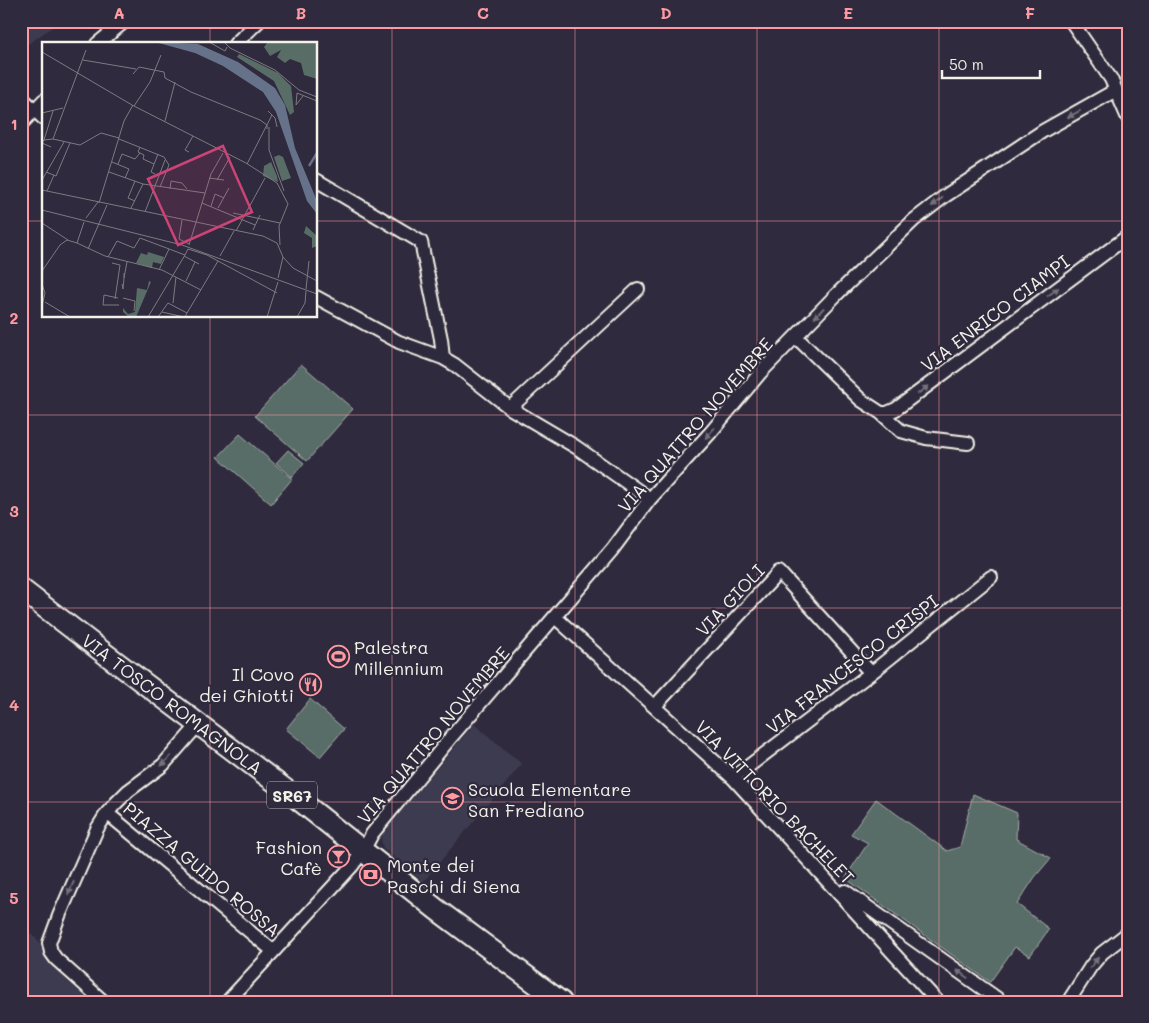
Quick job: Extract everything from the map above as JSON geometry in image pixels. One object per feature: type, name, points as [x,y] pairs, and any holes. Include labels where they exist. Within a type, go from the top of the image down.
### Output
[{"type":"main road","name":"VIA TOSCO ROMAGNOLA","points":[[21,589],[294,796],[436,909],[562,1002]]},
{"type":"street","points":[[99,42],[124,21]]},
{"type":"street","points":[[237,42],[259,21]]},
{"type":"street","points":[[1071,21],[1111,79],[1128,118]]},
{"type":"street","name":"VIA QUATTRO NOVEMBRE","points":[[227,1002],[352,866],[372,834],[452,736],[612,550],[650,499],[761,372],[880,251],[914,220],[945,196],[1043,131],[1116,90]]},
{"type":"street","points":[[21,98],[39,114],[21,124]]},
{"type":"street","points":[[318,181],[421,242],[441,339],[443,358]]},
{"type":"street","name":"VIA ENRICO CIAMPI","points":[[881,413],[887,413],[896,409],[1128,236]]},
{"type":"street","points":[[510,408],[638,289]]},
{"type":"street","points":[[318,298],[399,342],[443,358],[455,365],[510,408],[576,447],[650,499]]},
{"type":"street","points":[[796,337],[861,400],[881,413],[896,428],[908,434],[926,438],[968,443]]},
{"type":"street","name":"VIA GIOLI","points":[[655,706],[779,572],[871,673]]},
{"type":"street","name":"VIA FRANCESCO CRISPI","points":[[733,778],[871,673],[991,577]]},
{"type":"street","name":"VIA VITTORIO BACHELET","points":[[555,617],[733,778],[938,1002]]},
{"type":"street","points":[[104,1002],[56,959],[51,952],[50,943],[59,916],[97,829],[107,813],[128,791],[164,765],[198,725]]},
{"type":"street","name":"PIAZZA GUIDO ROSSA","points":[[107,813],[274,951]]},
{"type":"street","points":[[833,886],[843,890],[870,908],[1002,1002]]},
{"type":"street","points":[[1068,1002],[1091,966],[1102,953],[1128,933]]},
{"type":"shaded area","points":[[21,21],[61,21],[21,49]]},
{"type":"shaded area","name":"Scuola Elementare San Frediano","points":[[474,724],[522,764],[423,882],[383,848],[381,840],[383,833]]},
{"type":"shaded area","points":[[21,925],[39,941],[44,954],[67,981],[93,1002],[21,1002]]},
{"type":"green space","points":[[301,364],[353,409],[307,461],[255,416]]},
{"type":"green space","points":[[240,434],[292,479],[271,504],[218,457]]},
{"type":"green space","points":[[288,450],[304,463],[292,477],[276,463]]},
{"type":"green space","points":[[310,699],[344,729],[320,757],[286,729]]},
{"type":"green space","points":[[973,794],[1017,813],[1016,839],[1051,858],[1035,877],[1017,904],[1049,929],[1030,956],[1015,947],[990,982],[845,878],[868,843],[851,834],[876,799],[947,851],[960,847]]},
{"type":"place","name":"Palestra Millennium","points":[[338,657]]},
{"type":"place","name":"Il Covo dei Ghiotti","points":[[310,684]]},
{"type":"place","name":"Scuola Elementare San Frediano","points":[[452,799]]},
{"type":"place","name":"Fashion Cafè","points":[[338,857]]},
{"type":"place","name":"Monte dei Paschi di Siena","points":[[371,875]]}]
